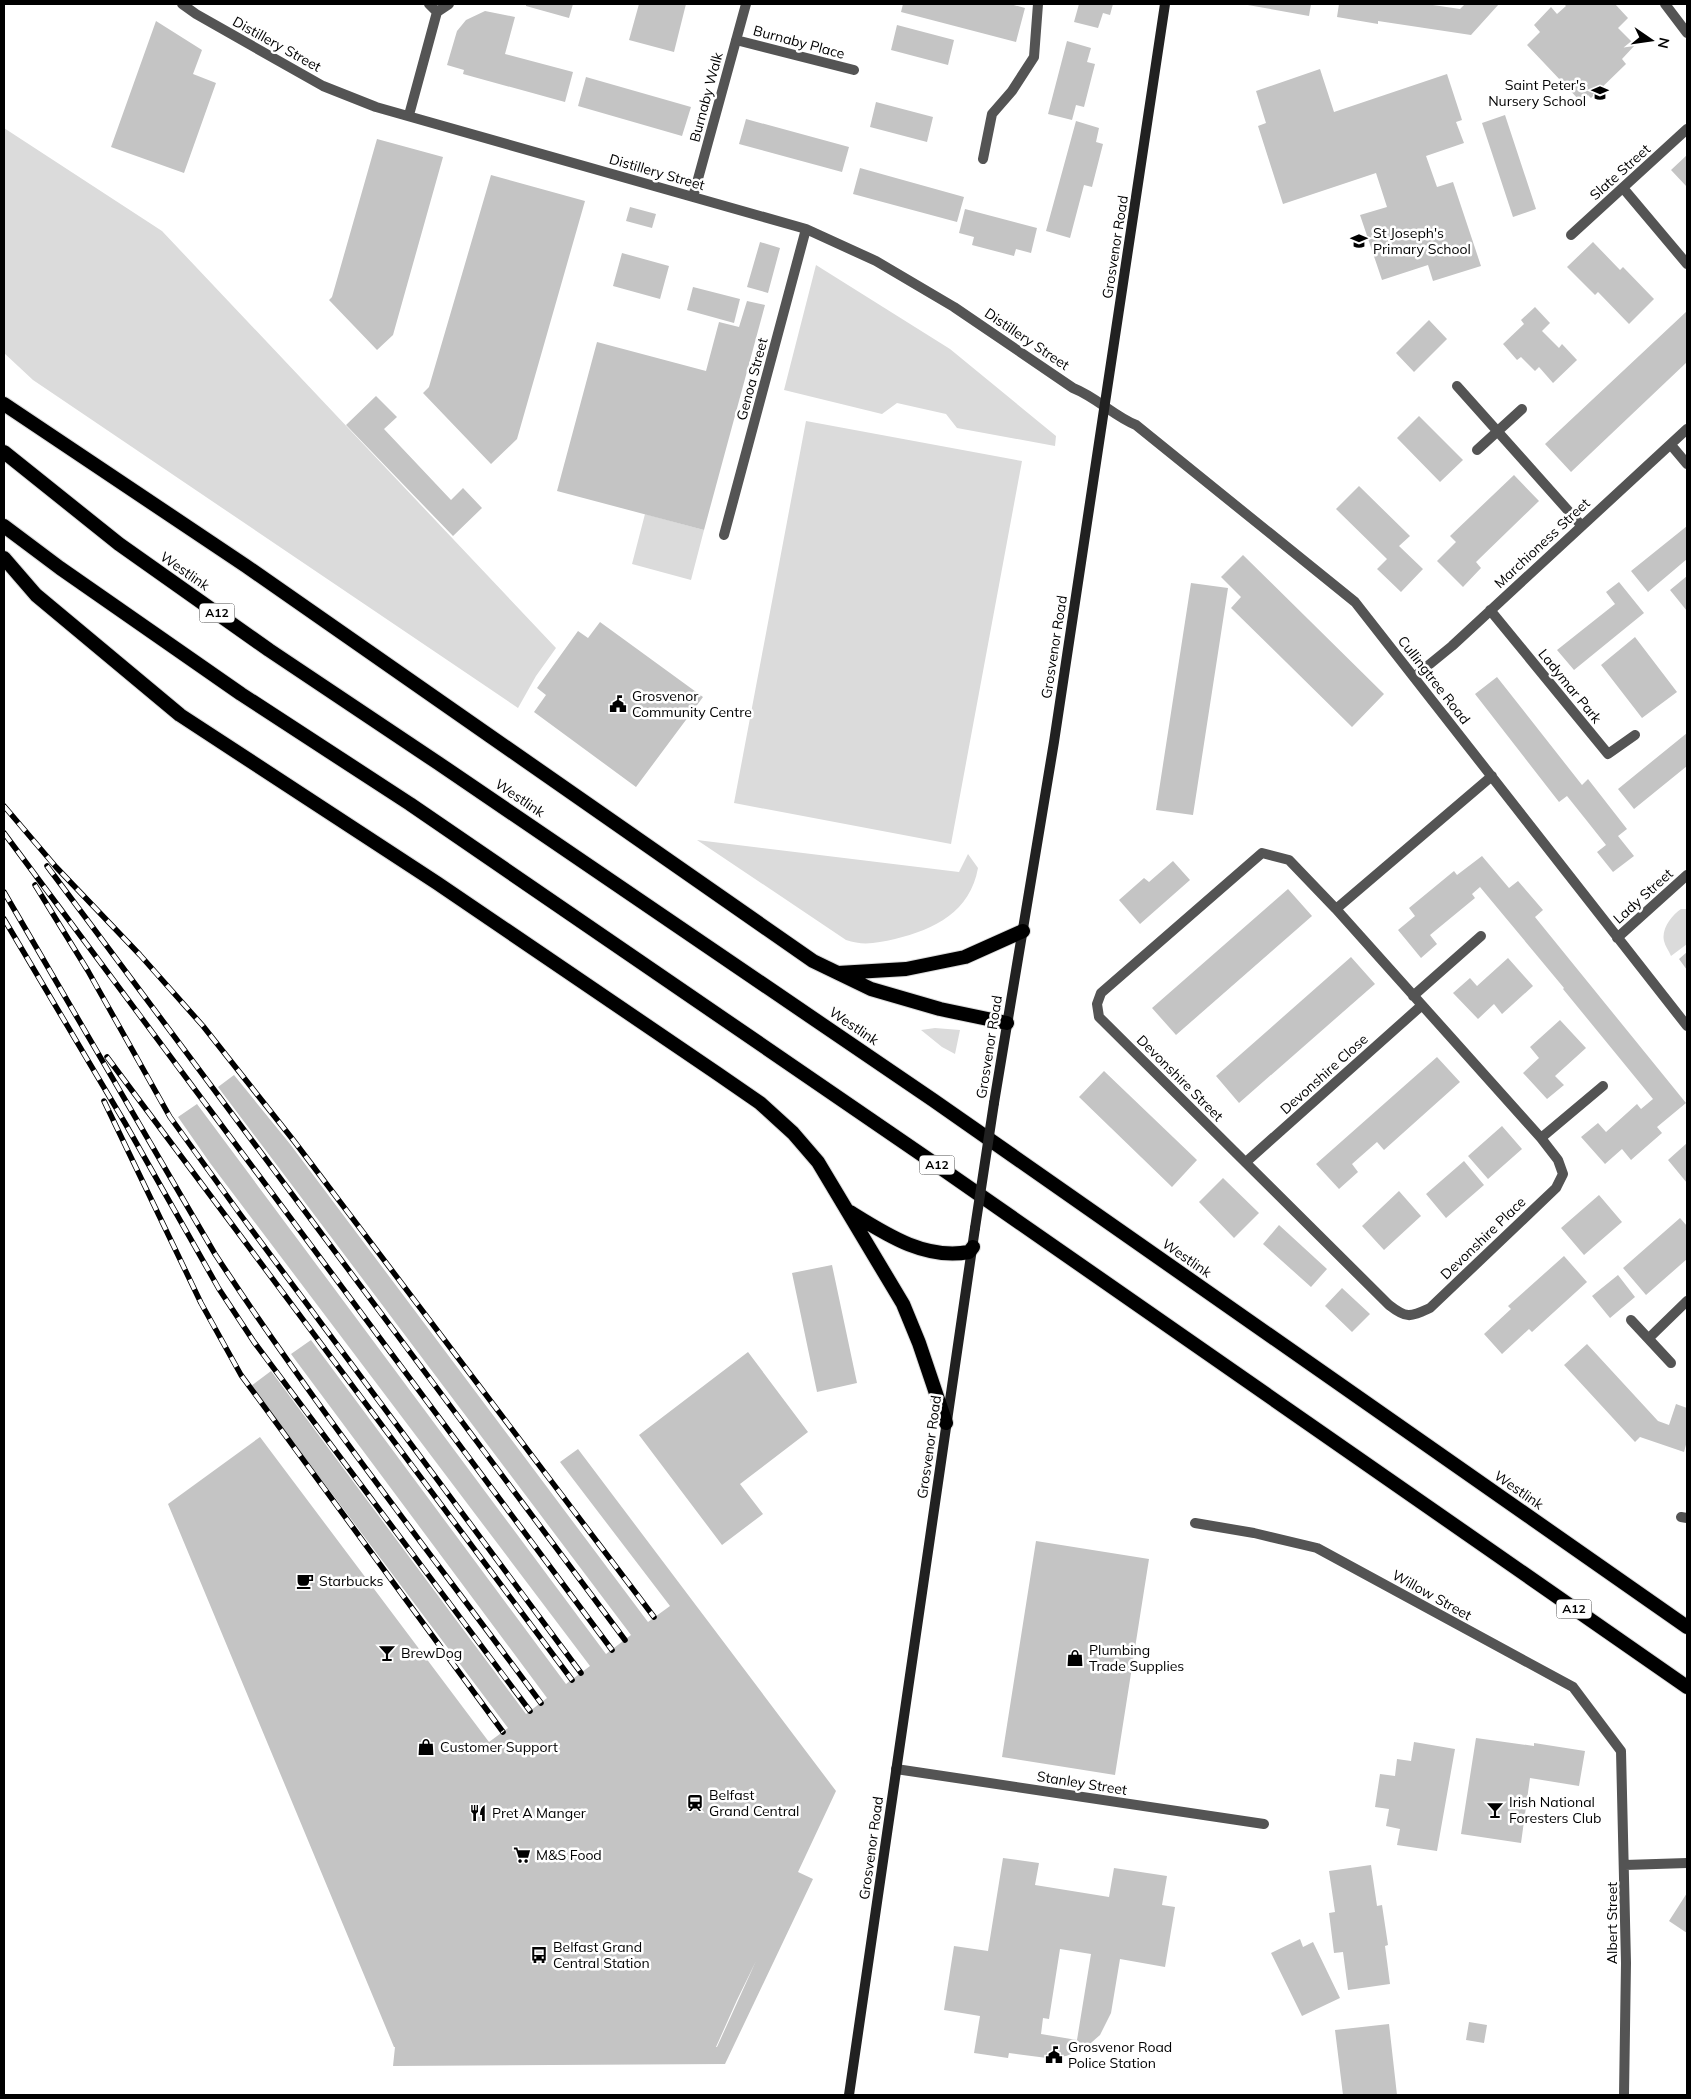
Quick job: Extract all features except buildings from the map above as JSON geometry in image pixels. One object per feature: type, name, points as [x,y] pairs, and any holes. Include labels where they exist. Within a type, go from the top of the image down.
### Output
[{"type":"highway","points":[[4,404],[246,566],[813,961],[871,990],[906,1001],[1006,1023]]},
{"type":"highway","name":"Westlink","points":[[4,452],[119,544],[269,650],[925,1094],[1687,1627]]},
{"type":"highway","name":"A12","points":[[4,526],[234,688],[410,804],[936,1165],[1687,1687]]},
{"type":"highway","points":[[4,558],[36,595],[180,715],[437,883],[760,1103],[793,1133],[818,1162],[903,1304],[919,1343],[946,1423]]},
{"type":"highway","points":[[835,973],[906,969],[965,957],[1023,930]]},
{"type":"highway","points":[[847,1211],[900,1242],[933,1252],[958,1254],[970,1252],[972,1247]]},
{"type":"main road","name":"Grosvenor Road","points":[[850,2095],[972,1247],[1105,407],[1165,4]]},
{"type":"street","name":"Distillery Street","points":[[182,4],[196,14],[323,86],[376,107],[806,229],[876,261],[954,307],[1073,388],[1085,393],[1105,407]]},
{"type":"street","points":[[429,4],[437,12]]},
{"type":"street","points":[[409,115],[437,12],[449,4]]},
{"type":"street","name":"Burnaby Walk","points":[[693,197],[746,4]]},
{"type":"street","points":[[983,160],[992,114],[1012,91],[1034,57],[1038,4]]},
{"type":"street","points":[[1665,4],[1687,33]]},
{"type":"street","name":"Burnaby Place","points":[[736,40],[854,70]]},
{"type":"street","name":"Slate Street","points":[[1571,235],[1687,129]]},
{"type":"street","points":[[1623,188],[1687,264]]},
{"type":"street","name":"Genoa Street","points":[[724,535],[806,229]]},
{"type":"street","points":[[1457,386],[1581,525]]},
{"type":"street","name":"Cullingtree Road","points":[[1105,407],[1142,429],[1355,602],[1687,1026]]},
{"type":"street","points":[[1477,450],[1522,409]]},
{"type":"street","name":"Marchioness Street","points":[[1414,677],[1452,646],[1687,429]]},
{"type":"street","points":[[1671,445],[1687,464]]},
{"type":"street","name":"Ladymar Park","points":[[1490,610],[1608,754],[1635,735]]},
{"type":"street","points":[[1492,776],[1336,909],[1541,1138],[1603,1086]]},
{"type":"street","name":"Devonshire Street","points":[[1336,909],[1290,860],[1262,853],[1101,993],[1097,1004],[1099,1017],[1389,1305],[1402,1315],[1416,1314]]},
{"type":"street","name":"Lady Street","points":[[1617,938],[1687,876]]},
{"type":"street","points":[[1413,996],[1481,936]]},
{"type":"street","name":"Devonshire Close","points":[[1246,1162],[1421,1006]]},
{"type":"street","name":"Devonshire Place","points":[[1416,1314],[1430,1308],[1556,1188],[1563,1174],[1558,1160],[1541,1138]]},
{"type":"street","points":[[1649,1338],[1687,1301]]},
{"type":"street","points":[[1631,1320],[1671,1363]]},
{"type":"street","name":"Willow Street","points":[[1195,1523],[1254,1533],[1318,1548],[1573,1687],[1621,1751]]},
{"type":"street","name":"Albert Street","points":[[1621,1751],[1626,1963],[1624,2095]]},
{"type":"street","name":"Stanley Street","points":[[896,1769],[1264,1824]]},
{"type":"street","points":[[1625,1865],[1687,1863]]},
{"type":"shaded area","points":[[4,128],[162,231],[556,648],[536,676],[518,708],[33,380],[4,353]]},
{"type":"shaded area","points":[[816,265],[950,349],[1056,436],[1055,446],[957,428],[946,414],[897,403],[882,414],[784,390]]},
{"type":"shaded area","points":[[806,421],[1022,461],[951,844],[734,803]]},
{"type":"shaded area","points":[[645,514],[704,530],[691,580],[632,564]]},
{"type":"shaded area","points":[[697,840],[959,872],[968,854],[978,868],[974,883],[959,907],[937,924],[895,939],[876,943],[858,943],[846,940]]},
{"type":"shaded area","points":[[1681,909],[1687,909],[1687,944],[1671,956],[1665,943],[1664,932],[1671,919]]},
{"type":"shaded area","points":[[935,1028],[960,1030],[955,1054],[942,1047],[921,1030]]},
{"type":"railway","points":[[4,806],[56,867],[140,955],[203,1026],[294,1141],[654,1617]]},
{"type":"railway","points":[[4,833],[612,1650]]},
{"type":"railway","points":[[47,866],[625,1640]]},
{"type":"railway","points":[[35,885],[88,971],[170,1117],[581,1673]]},
{"type":"railway","points":[[4,892],[215,1254],[293,1368],[541,1703]]},
{"type":"railway","points":[[4,919],[125,1123],[219,1289],[254,1342],[530,1711]]},
{"type":"railway","points":[[107,1057],[572,1680]]},
{"type":"railway","points":[[104,1101],[201,1303],[241,1375],[503,1732]]},
{"type":"place","name":"Saint Peter's Nursery School","points":[[1600,93]]},
{"type":"place","name":"St Joseph's Primary School","points":[[1359,241]]},
{"type":"place","name":"Grosvenor Community Centre","points":[[618,704]]},
{"type":"place","name":"Starbucks","points":[[305,1581]]},
{"type":"place","name":"BrewDog","points":[[387,1653]]},
{"type":"place","name":"Plumbing Trade Supplies","points":[[1075,1658]]},
{"type":"place","name":"Customer Support","points":[[426,1747]]},
{"type":"place","name":"Belfast Grand Central","points":[[695,1803]]},
{"type":"place","name":"Irish National Foresters Club","points":[[1495,1810]]},
{"type":"place","name":"Pret A Manger","points":[[478,1813]]},
{"type":"place","name":"M&S Food","points":[[522,1855]]},
{"type":"place","name":"Belfast Grand Central Station","points":[[539,1955]]},
{"type":"place","name":"Grosvenor Road Police Station","points":[[1054,2055]]}]
